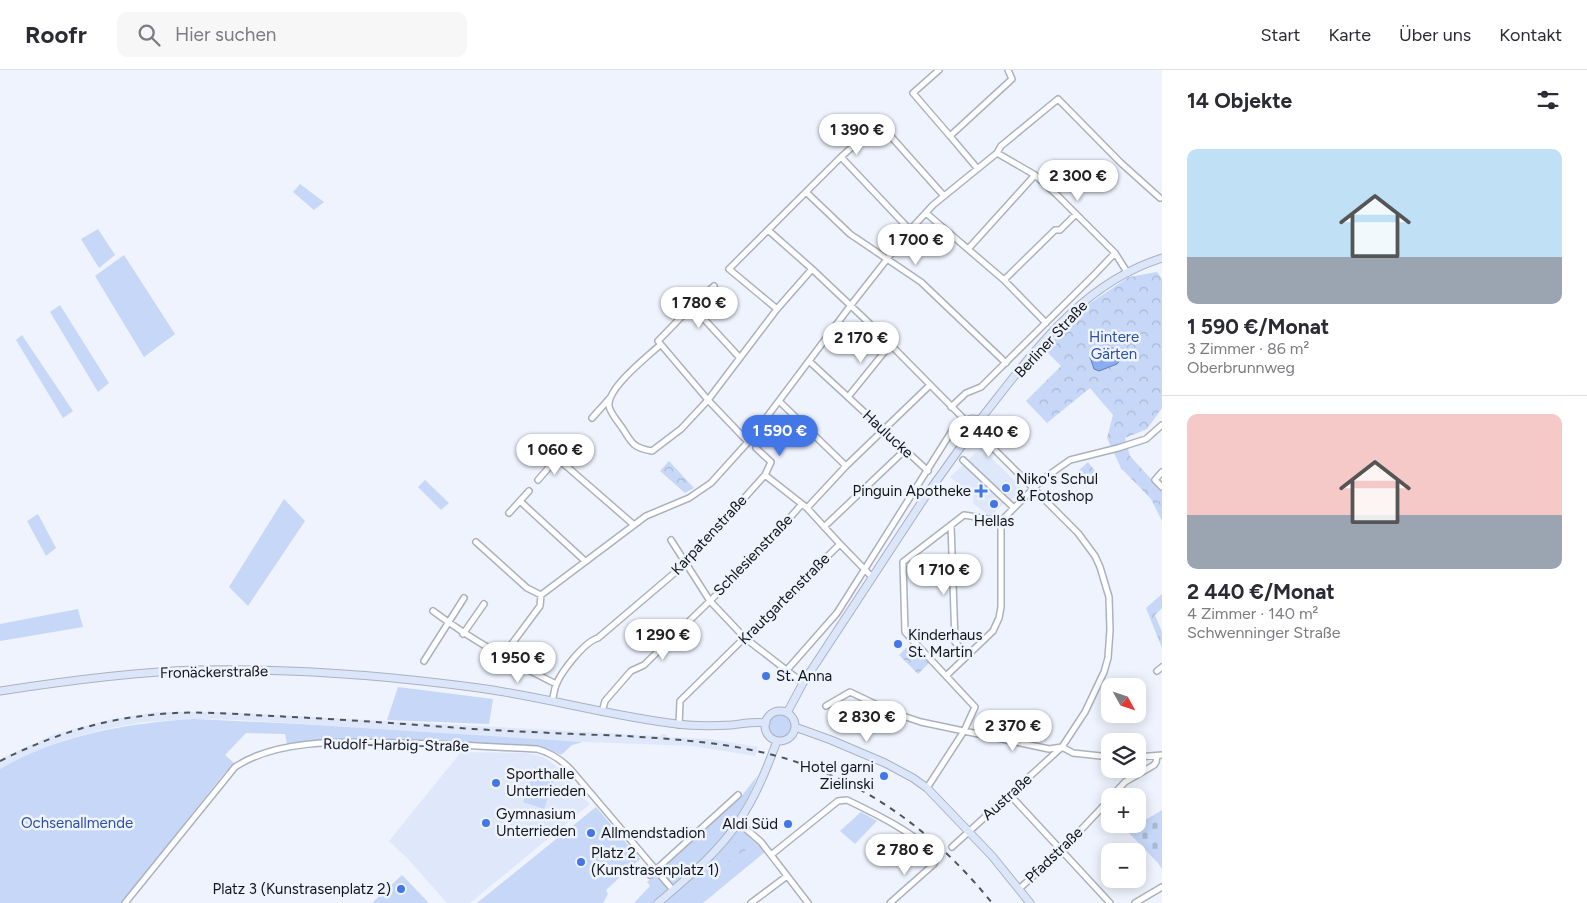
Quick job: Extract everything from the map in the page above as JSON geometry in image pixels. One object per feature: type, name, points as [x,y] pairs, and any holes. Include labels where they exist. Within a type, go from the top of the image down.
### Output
[{"type":"main road","name":"Berliner Straße","points":[[979,421],[1030,358],[1073,310],[1113,280],[1127,272],[1162,258]]},
{"type":"main road","points":[[973,419],[979,421],[982,426],[980,435],[973,438],[968,437],[963,430],[966,421],[973,419]]},
{"type":"main road","points":[[786,713],[803,683],[926,494],[968,437]]},
{"type":"main road","name":"Fronäckerstraße","points":[[0,691],[102,677],[195,670],[318,671],[480,688],[679,725],[709,726],[766,723]]},
{"type":"main road","points":[[774,713],[786,713],[792,718],[795,728],[789,738],[777,741],[767,734],[766,723],[774,713]]},
{"type":"main road","points":[[795,728],[832,740],[913,778],[927,788],[970,831],[1030,903]]},
{"type":"main road","points":[[658,903],[717,849],[738,822],[753,798],[777,741]]},
{"type":"street","points":[[939,70],[913,93],[977,168]]},
{"type":"street","points":[[950,136],[1012,79],[1008,70]]},
{"type":"street","points":[[502,657],[540,606],[541,595],[646,516],[688,498],[711,483],[748,442],[910,230],[944,196],[997,153],[1000,146],[1058,99],[1120,163],[1160,198]]},
{"type":"street","points":[[777,309],[729,269],[840,157],[878,123],[944,196]]},
{"type":"street","points":[[997,153],[1035,175],[1057,195],[1115,253],[1127,272]]},
{"type":"street","points":[[840,157],[910,230]]},
{"type":"street","points":[[969,248],[1035,175]]},
{"type":"street","points":[[806,192],[850,234],[921,282],[1006,362]]},
{"type":"street","points":[[926,213],[1004,280],[1046,323]]},
{"type":"street","points":[[1004,280],[1055,230],[1060,230],[1076,214]]},
{"type":"street","points":[[768,230],[851,305],[966,421]]},
{"type":"street","points":[[951,407],[966,393],[981,387],[1115,253]]},
{"type":"street","points":[[610,398],[609,408],[632,444],[640,449],[652,451],[681,429],[708,400],[777,309],[812,269]]},
{"type":"street","points":[[592,418],[621,382],[692,306],[714,286]]},
{"type":"street","points":[[692,306],[740,358]]},
{"type":"street","points":[[659,343],[708,400],[748,442]]},
{"type":"street","points":[[848,396],[890,345]]},
{"type":"street","name":"Haulucke","points":[[809,361],[928,471]]},
{"type":"street","name":"Schlesienstraße","points":[[807,508],[846,466],[930,386]]},
{"type":"street","points":[[779,401],[846,466]]},
{"type":"street","points":[[946,676],[993,631],[999,618],[1001,607],[1001,521],[1043,479],[1070,460],[1146,439],[1162,425]]},
{"type":"street","points":[[786,672],[837,613],[955,426]]},
{"type":"street","name":"Austraße","points":[[952,847],[1062,747],[1085,712],[1104,672],[1108,658],[1110,630],[1109,597],[1100,567],[1090,547],[980,435]]},
{"type":"street","points":[[538,480],[575,439]]},
{"type":"street","points":[[756,448],[771,462],[765,475],[807,508],[872,577]]},
{"type":"street","points":[[824,527],[905,450]]},
{"type":"street","points":[[557,458],[634,525]]},
{"type":"street","points":[[963,460],[1014,508]]},
{"type":"street","points":[[1162,472],[1155,480],[1162,487]]},
{"type":"street","name":"Karpatenstraße","points":[[552,701],[556,684],[564,670],[593,639],[598,638],[685,564],[765,475]]},
{"type":"street","points":[[509,513],[529,491]]},
{"type":"street","points":[[521,502],[585,561]]},
{"type":"street","name":"Schlesienstraße","points":[[602,712],[605,701],[632,671],[644,665],[753,559],[802,504]]},
{"type":"street","points":[[927,788],[964,731],[975,707],[904,632],[903,562],[964,515],[1001,521]]},
{"type":"street","points":[[951,525],[955,642],[967,655]]},
{"type":"street","points":[[671,540],[710,601],[744,638],[786,672],[803,683]]},
{"type":"street","points":[[476,542],[527,588],[541,595]]},
{"type":"street","name":"Krautgartenstraße","points":[[679,725],[680,701],[840,544]]},
{"type":"street","points":[[424,660],[464,598]]},
{"type":"street","points":[[463,634],[484,604]]},
{"type":"street","points":[[433,611],[463,634],[502,657],[556,684]]},
{"type":"street","points":[[1157,671],[1162,667]]},
{"type":"street","points":[[826,706],[850,692],[894,713],[921,722],[1049,749],[1062,747],[1073,753],[1101,755]]},
{"type":"street","name":"Rudolf-Harbig-Straße","points":[[125,903],[235,767],[265,753],[318,743],[436,744],[545,751],[563,762],[672,890]]},
{"type":"street","points":[[1146,757],[1160,756]]},
{"type":"street","name":"Pfadstraße","points":[[1120,788],[1125,782],[1154,765],[1160,756]]},
{"type":"street","points":[[1010,794],[1110,903]]},
{"type":"street","points":[[650,875],[738,795]]},
{"type":"street","points":[[771,855],[834,804],[844,799],[864,808],[909,834],[926,847],[936,858],[934,864],[890,903]]},
{"type":"street","name":"Pfadstraße","points":[[1019,889],[1061,850],[1101,808]]},
{"type":"street","points":[[738,822],[755,835],[808,903]]},
{"type":"street","points":[[751,903],[787,876]]},
{"type":"street","points":[[1135,903],[1162,887]]},
{"type":"shaded area","points":[[981,448],[1022,488],[1007,505],[1004,503],[991,516],[973,503],[974,497],[950,477]]},
{"type":"shaded area","points":[[155,712],[220,712],[660,736],[661,734],[666,734],[667,737],[710,739],[758,747],[755,756],[692,746],[562,741],[242,720],[193,719],[144,722],[101,730],[65,740],[0,769],[0,759],[55,734],[108,720]]},
{"type":"shaded area","name":"Gymnasium Unterrieden","points":[[461,752],[524,753],[547,759],[567,775],[571,780],[571,788],[590,804],[470,903],[447,903],[408,859],[389,841]]},
{"type":"green space","points":[[300,184],[324,202],[314,210],[293,192]]},
{"type":"green space","points":[[98,229],[115,255],[99,268],[81,239]]},
{"type":"green space","points":[[124,255],[175,334],[144,357],[95,276]]},
{"type":"green space","name":"Hintere Gärten","points":[[1157,272],[1162,279],[1162,408],[1147,429],[1125,438],[1130,456],[1162,491],[1162,521],[1151,499],[1121,468],[1107,438],[1113,415],[1090,388],[1047,423],[1026,401],[1061,366],[1045,350],[1074,314],[1129,277]]},
{"type":"green space","points":[[60,305],[109,383],[98,392],[50,312]]},
{"type":"green space","points":[[22,335],[73,411],[63,418],[16,340]]},
{"type":"green space","points":[[669,461],[694,488],[685,493],[660,471]]},
{"type":"green space","points":[[1088,462],[1095,471],[1085,480],[1077,472]]},
{"type":"green space","points":[[425,480],[449,503],[441,510],[418,487]]},
{"type":"green space","points":[[284,499],[305,521],[248,606],[229,587]]},
{"type":"green space","points":[[38,514],[56,548],[46,556],[27,521]]},
{"type":"green space","points":[[1162,594],[1162,608],[1155,615],[1162,632],[1162,648],[1146,608]]},
{"type":"green space","points":[[78,609],[83,627],[0,641],[0,624]]},
{"type":"green space","points":[[911,643],[929,663],[918,674],[899,655]]},
{"type":"green space","points":[[398,687],[493,699],[489,724],[387,720]]},
{"type":"green space","points":[[780,715],[788,718],[791,726],[788,734],[780,737],[772,734],[769,726],[772,718]]},
{"type":"green space","name":"Ochsenallmende","points":[[194,719],[583,742],[572,745],[561,755],[546,748],[400,741],[333,740],[287,744],[285,734],[246,733],[225,755],[234,763],[122,903],[0,903],[0,769],[22,757],[69,739],[143,724]]},
{"type":"green space","points":[[535,767],[556,775],[544,809],[523,802]]},
{"type":"green space","points":[[758,775],[748,798],[732,825],[750,836],[765,852],[703,903],[634,903],[650,886],[647,882],[740,798]]},
{"type":"green space","name":"Allmendstadion","points":[[596,807],[640,859],[606,890],[608,894],[603,903],[477,903]]},
{"type":"green space","points":[[1162,810],[1162,869],[1146,851],[1146,843],[1139,843],[1129,833],[1146,833],[1146,820]]},
{"type":"green space","points":[[861,812],[877,821],[855,844],[840,831]]},
{"type":"green space","points":[[739,838],[743,838],[754,845],[697,885],[695,883]]},
{"type":"green space","name":"Platz 3 (Kunstrasenplatz 2)","points":[[402,875],[429,903],[372,903]]},
{"type":"water","points":[[1113,348],[1113,351],[1122,358],[1117,364],[1099,371],[1094,369],[1090,357],[1094,352]]},
{"type":"railway","points":[[0,761],[36,744],[92,725],[131,717],[181,713],[227,713],[492,730],[626,736],[718,744],[763,753],[808,766],[861,790],[886,805],[932,840],[992,903]]},
{"type":"place","name":"Niko's Schul & Fotoshop","points":[[1006,488]]},
{"type":"place","name":"Pinguin Apotheke","points":[[981,491]]},
{"type":"place","name":"Hellas","points":[[994,504]]},
{"type":"place","name":"Kinderhaus St. Martin","points":[[898,644]]},
{"type":"place","name":"St. Anna","points":[[766,676]]},
{"type":"place","name":"Hotel garni Zielinski","points":[[884,776]]},
{"type":"place","name":"Sporthalle Unterrieden","points":[[496,783]]},
{"type":"place","name":"Gymnasium Unterrieden","points":[[486,823]]},
{"type":"place","name":"Aldi Süd","points":[[788,824]]},
{"type":"place","name":"Allmendstadion","points":[[591,833]]},
{"type":"place","name":"Platz 2 (Kunstrasenplatz 1)","points":[[581,862]]},
{"type":"place","name":"Platz 3 (Kunstrasenplatz 2)","points":[[401,889]]}]
